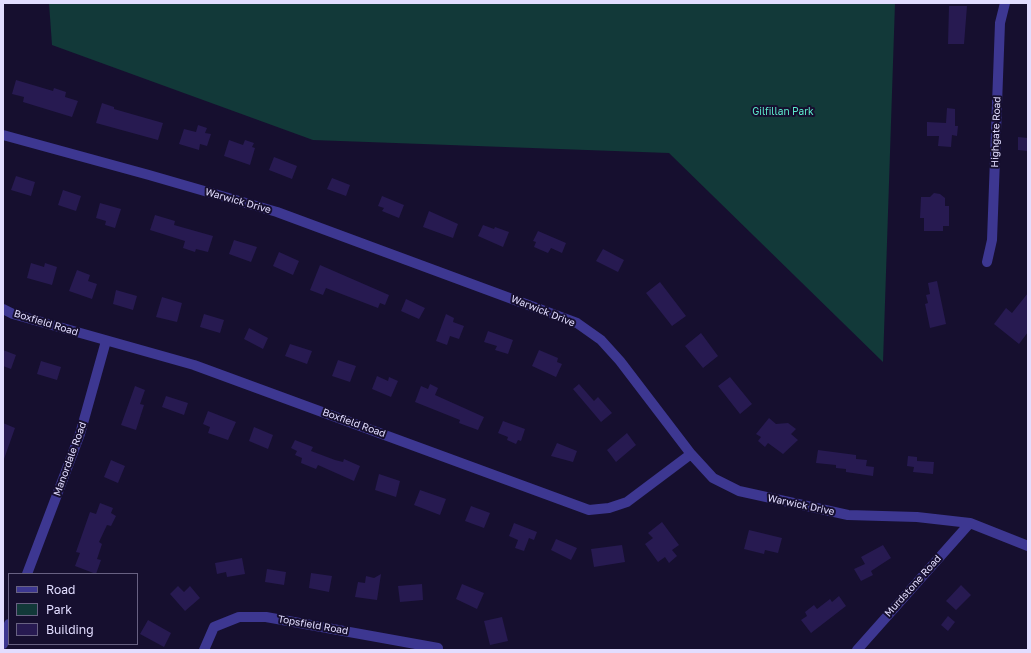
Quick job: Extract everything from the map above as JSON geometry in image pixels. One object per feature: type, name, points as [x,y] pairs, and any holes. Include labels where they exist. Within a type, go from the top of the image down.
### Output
[{"type":"street","name":"Highgate Road","points":[[987,262],[992,240],[1000,23],[1004,3]]},
{"type":"street","name":"Warwick Drive","points":[[3,135],[277,212],[577,324],[601,340],[620,361],[691,454],[713,478],[739,491],[848,515],[917,517],[970,523],[1028,546]]},
{"type":"street","name":"Boxfield Road","points":[[3,309],[13,314],[201,368],[589,510],[608,508],[627,502],[691,454]]},
{"type":"street","name":"Manordale Road","points":[[27,573],[80,434],[106,341]]},
{"type":"street","name":"Murdstone Road","points":[[857,650],[970,523]]},
{"type":"street","name":"Topsfield Road","points":[[204,650],[214,627],[239,617],[266,617],[438,648]]},
{"type":"street","points":[[3,644],[8,627]]},
{"type":"green space","name":"Gilfillan Park","points":[[49,3],[895,3],[883,362],[669,153],[313,140],[52,45]]},
{"type":"building","points":[[949,6],[967,6],[964,44],[948,44]]},
{"type":"building","points":[[16,80],[53,91],[54,88],[66,92],[65,97],[78,101],[72,117],[23,102],[24,97],[12,94]]},
{"type":"building","points":[[102,103],[114,107],[114,109],[163,123],[158,140],[96,123]]},
{"type":"building","points":[[947,108],[955,109],[955,126],[958,126],[957,136],[952,135],[951,147],[938,146],[939,136],[927,136],[927,122],[946,123]]},
{"type":"building","points":[[198,125],[207,128],[205,133],[211,134],[207,146],[200,144],[199,150],[179,144],[184,129],[196,132]]},
{"type":"building","points":[[1018,137],[1028,138],[1028,151],[1018,150]]},
{"type":"building","points":[[229,140],[243,145],[245,140],[254,143],[252,147],[255,148],[250,165],[224,156]]},
{"type":"building","points":[[274,157],[297,166],[292,179],[269,170]]},
{"type":"building","points":[[16,176],[35,182],[31,196],[11,190]]},
{"type":"building","points":[[332,178],[350,185],[346,196],[327,189]]},
{"type":"building","points":[[63,190],[81,196],[76,211],[58,205]]},
{"type":"building","points":[[934,193],[940,194],[945,198],[945,206],[949,206],[949,226],[943,226],[943,231],[924,231],[924,218],[920,218],[921,197],[930,197]]},
{"type":"building","points":[[382,196],[404,205],[399,218],[382,211],[384,208],[378,206]]},
{"type":"building","points":[[100,203],[121,209],[115,228],[105,225],[106,221],[96,218]]},
{"type":"building","points":[[429,211],[458,224],[453,238],[423,227]]},
{"type":"building","points":[[155,215],[175,221],[174,225],[213,236],[208,252],[196,249],[195,252],[183,248],[185,241],[150,230]]},
{"type":"building","points":[[483,225],[509,232],[503,247],[478,236]]},
{"type":"building","points":[[538,231],[566,243],[562,253],[551,248],[548,253],[534,247],[536,242],[533,241]]},
{"type":"building","points":[[234,240],[257,247],[251,262],[229,254]]},
{"type":"building","points":[[603,249],[624,260],[618,272],[596,261]]},
{"type":"building","points":[[279,252],[299,261],[293,275],[273,266]]},
{"type":"building","points":[[31,263],[44,267],[45,263],[57,267],[52,285],[27,278]]},
{"type":"building","points":[[320,265],[389,295],[385,305],[380,303],[378,308],[326,288],[323,295],[310,290]]},
{"type":"building","points":[[77,270],[90,275],[88,281],[97,284],[92,299],[69,291]]},
{"type":"building","points":[[937,281],[946,324],[930,328],[925,304],[928,303],[926,295],[930,294],[928,283]]},
{"type":"building","points":[[660,282],[686,316],[672,326],[646,293]]},
{"type":"building","points":[[116,290],[137,296],[133,310],[113,304]]},
{"type":"building","points":[[1028,293],[1028,332],[1019,344],[994,324],[1006,308],[1012,313]]},
{"type":"building","points":[[162,297],[182,303],[177,322],[156,317]]},
{"type":"building","points":[[406,299],[425,308],[419,319],[401,311]]},
{"type":"building","points":[[204,314],[224,320],[220,333],[200,327]]},
{"type":"building","points":[[446,314],[454,318],[453,322],[464,326],[459,339],[450,336],[447,345],[436,341]]},
{"type":"building","points":[[249,328],[268,338],[263,349],[244,339]]},
{"type":"building","points":[[488,331],[513,340],[508,354],[495,350],[497,346],[484,342]]},
{"type":"building","points":[[701,333],[718,356],[703,368],[685,346]]},
{"type":"building","points":[[290,344],[312,351],[307,364],[285,356]]},
{"type":"building","points":[[3,350],[16,355],[11,369],[3,366]]},
{"type":"building","points":[[539,350],[558,358],[557,362],[562,364],[556,377],[532,366]]},
{"type":"building","points":[[338,360],[356,366],[350,382],[332,376]]},
{"type":"building","points":[[41,361],[61,367],[57,380],[37,374]]},
{"type":"building","points":[[377,376],[388,381],[389,377],[398,381],[391,397],[372,389]]},
{"type":"building","points":[[730,377],[752,404],[740,414],[718,386]]},
{"type":"building","points":[[430,384],[438,388],[435,395],[484,417],[478,430],[459,423],[460,420],[415,402],[421,386],[428,389]]},
{"type":"building","points":[[579,384],[594,401],[598,397],[612,413],[601,422],[573,389]]},
{"type":"building","points":[[135,386],[145,390],[140,404],[144,405],[136,430],[121,425]]},
{"type":"building","points":[[166,396],[188,403],[184,415],[162,407]]},
{"type":"building","points":[[208,411],[236,422],[228,440],[208,433],[210,427],[203,424]]},
{"type":"building","points":[[769,418],[776,424],[788,423],[796,429],[791,434],[798,440],[783,454],[768,443],[765,447],[758,441],[761,437],[756,434]]},
{"type":"building","points":[[503,421],[525,429],[521,441],[518,440],[516,444],[507,440],[508,437],[498,433]]},
{"type":"building","points":[[3,423],[15,428],[4,459],[3,458]]},
{"type":"building","points":[[254,427],[273,435],[268,449],[249,441]]},
{"type":"building","points":[[627,433],[636,445],[616,462],[607,450]]},
{"type":"building","points":[[295,440],[313,447],[311,451],[343,462],[344,459],[360,466],[354,481],[318,465],[316,469],[301,463],[302,458],[295,455],[297,451],[291,448]]},
{"type":"building","points":[[557,443],[577,451],[573,462],[551,456]]},
{"type":"building","points":[[818,450],[856,455],[856,459],[867,460],[866,466],[874,467],[873,476],[846,472],[846,469],[836,468],[836,465],[816,463]]},
{"type":"building","points":[[908,456],[917,457],[917,461],[934,462],[933,474],[913,472],[914,467],[907,466]]},
{"type":"building","points":[[111,460],[125,466],[118,483],[104,477]]},
{"type":"building","points":[[379,474],[400,481],[396,497],[375,490]]},
{"type":"building","points":[[420,490],[446,499],[440,515],[414,505]]},
{"type":"building","points":[[100,503],[113,508],[111,513],[116,516],[111,526],[107,525],[99,542],[102,544],[97,559],[101,560],[96,573],[93,573],[75,566],[80,553],[76,552],[90,512],[96,514]]},
{"type":"building","points":[[471,506],[490,513],[484,528],[465,521]]},
{"type":"building","points":[[662,522],[679,545],[672,550],[677,556],[669,563],[665,557],[658,562],[645,544],[653,538],[648,533]]},
{"type":"building","points":[[514,523],[537,532],[534,540],[529,538],[524,551],[515,548],[518,540],[509,536]]},
{"type":"building","points":[[749,530],[782,538],[778,553],[765,550],[764,554],[744,549]]},
{"type":"building","points":[[556,539],[577,548],[571,560],[551,550]]},
{"type":"building","points":[[622,545],[625,562],[594,567],[591,549]]},
{"type":"building","points":[[883,545],[891,558],[871,571],[873,575],[861,581],[854,569],[865,564],[861,557]]},
{"type":"building","points":[[242,558],[245,574],[227,577],[226,572],[217,574],[215,563]]},
{"type":"building","points":[[267,569],[286,572],[284,585],[265,582]]},
{"type":"building","points":[[311,573],[332,576],[329,592],[309,588]]},
{"type":"building","points":[[381,574],[377,600],[355,597],[358,582],[365,583],[366,576],[374,578]]},
{"type":"building","points":[[422,584],[423,600],[400,602],[398,586]]},
{"type":"building","points":[[462,584],[484,593],[477,609],[456,599]]},
{"type":"building","points":[[961,585],[971,595],[956,610],[946,601]]},
{"type":"building","points":[[178,586],[184,592],[190,586],[200,598],[185,611],[170,594]]},
{"type":"building","points":[[839,596],[846,606],[811,633],[801,620],[807,616],[805,612],[814,605],[817,609],[830,599],[832,602]]},
{"type":"building","points":[[948,616],[955,622],[948,631],[941,625]]},
{"type":"building","points":[[502,617],[508,641],[490,645],[484,621]]},
{"type":"building","points":[[148,620],[171,633],[164,647],[140,634]]}]
